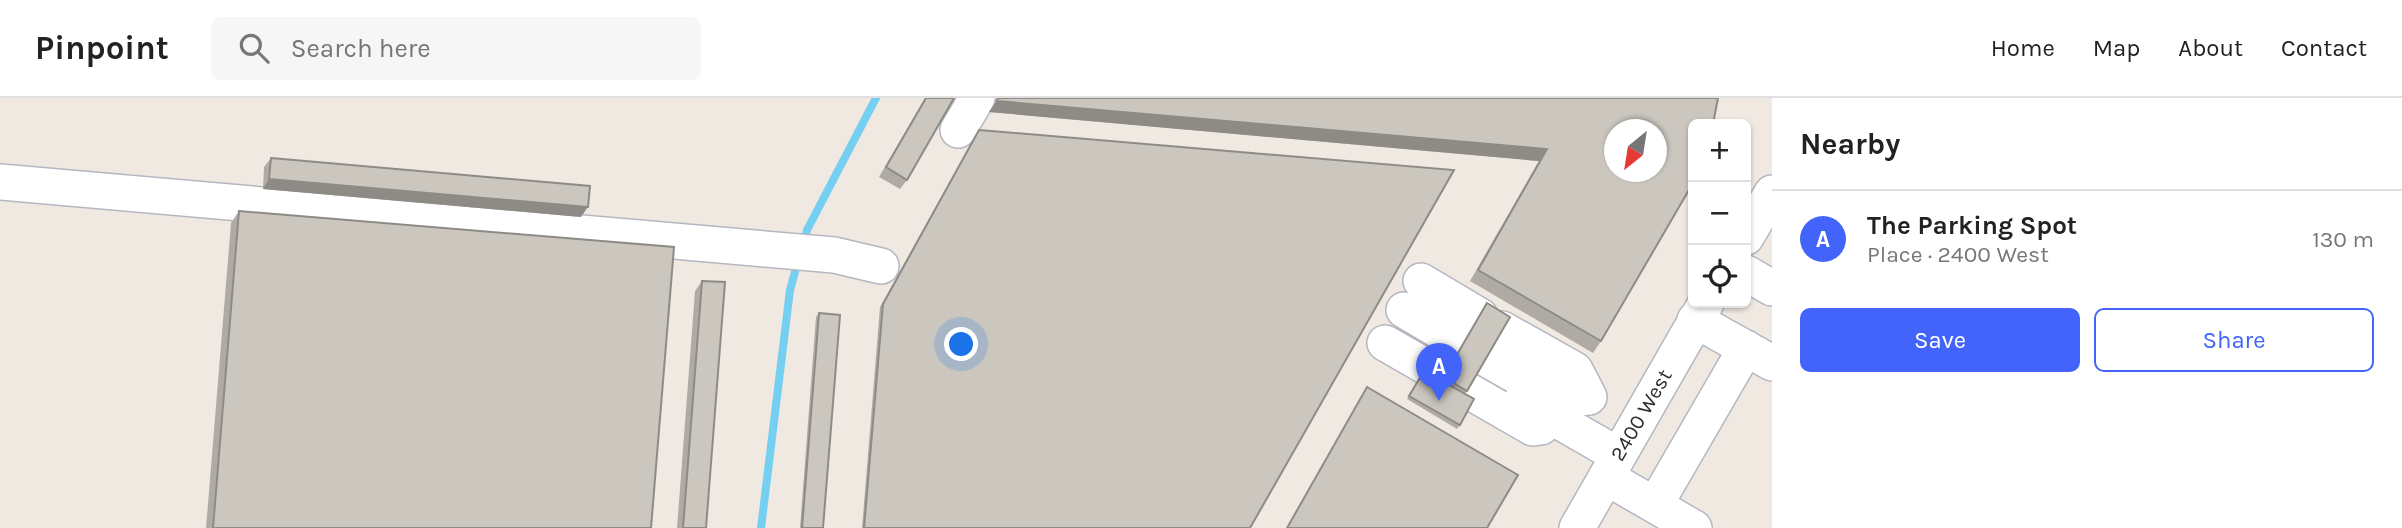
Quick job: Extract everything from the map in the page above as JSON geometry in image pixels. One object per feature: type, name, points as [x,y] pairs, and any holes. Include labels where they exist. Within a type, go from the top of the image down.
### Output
[{"type":"street","points":[[958,130],[977,98]]},
{"type":"street","points":[[0,182],[765,248],[834,255],[881,266]]},
{"type":"street","points":[[1751,228],[1772,192]]},
{"type":"street","points":[[1751,277],[1772,288]]},
{"type":"street","points":[[1636,424],[1589,397],[1559,400],[1403,311],[1474,352],[1533,428],[1565,425],[1656,505],[1694,528]]},
{"type":"street","points":[[1656,505],[1759,356],[1701,312]]},
{"type":"street","name":"2400 West","points":[[1577,528],[1701,312]]},
{"type":"building","points":[[926,98],[954,98],[907,180],[886,167]]},
{"type":"building","points":[[998,98],[1718,98],[1714,119],[1688,119],[1688,192],[1601,341],[1478,270],[1547,149],[997,101]]},
{"type":"building","points":[[979,130],[1454,170],[1250,528],[864,528],[883,304]]},
{"type":"building","points":[[271,158],[590,186],[588,207],[269,179]]},
{"type":"building","points":[[239,211],[674,247],[651,528],[213,528]]},
{"type":"building","points":[[702,281],[725,282],[706,528],[683,528]]},
{"type":"building","points":[[1487,303],[1510,317],[1467,391],[1444,377]]},
{"type":"building","points":[[819,313],[840,315],[823,528],[802,528]]},
{"type":"building","points":[[1424,371],[1474,399],[1460,425],[1409,396]]},
{"type":"building","points":[[1367,387],[1518,475],[1487,528],[1287,528]]},
{"type":"waterway","points":[[804,242],[807,230],[876,98]]},
{"type":"waterway","points":[[761,528],[790,290],[798,261]]},
{"type":"place","name":"The Parking Spot","points":[[1439,401]]}]
